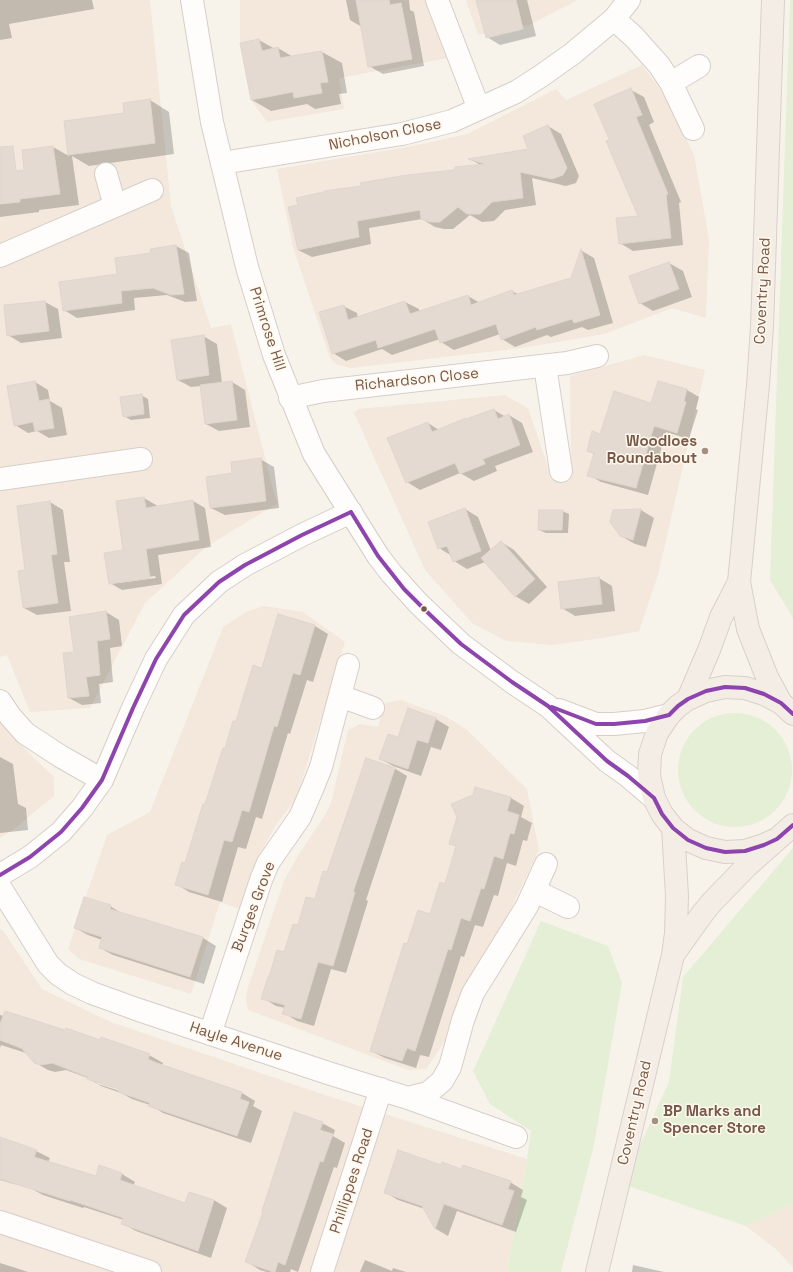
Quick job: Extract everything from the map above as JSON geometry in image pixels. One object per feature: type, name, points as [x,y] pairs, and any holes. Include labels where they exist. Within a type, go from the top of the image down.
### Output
[{"type":"main road","name":"Coventry Road","points":[[773,0],[762,326],[758,385],[739,582],[748,629],[764,670],[787,708]]},
{"type":"main road","name":"Coventry Road","points":[[688,699],[721,617],[739,582]]},
{"type":"main road","name":"Coventry Road","points":[[785,832],[764,845],[745,851],[725,852],[706,848],[688,840],[673,828],[662,814],[654,798],[649,776],[650,754],[657,733],[669,715],[688,699],[706,691],[725,687],[745,688],[764,694],[787,708]]},
{"type":"main road","name":"Coventry Road","points":[[597,1272],[673,955],[676,933],[677,880],[673,828]]},
{"type":"main road","name":"Coventry Road","points":[[673,955],[712,902],[747,866],[785,832]]},
{"type":"street","name":"Primrose Hill","points":[[192,0],[212,122],[247,267],[267,332],[290,398],[314,454],[378,556],[404,589],[461,644],[485,663],[548,706],[607,760],[654,798]]},
{"type":"street","points":[[437,0],[479,109]]},
{"type":"street","name":"Nicholson Close","points":[[222,163],[402,134],[452,121],[516,92],[541,76],[572,54],[614,19],[629,0]]},
{"type":"street","points":[[614,19],[634,37],[659,65],[671,83],[693,129]]},
{"type":"street","points":[[671,83],[699,66]]},
{"type":"street","points":[[106,174],[115,206]]},
{"type":"street","points":[[0,256],[152,190]]},
{"type":"street","name":"Richardson Close","points":[[290,398],[323,391],[567,363],[597,356]]},
{"type":"street","points":[[545,366],[560,471]]},
{"type":"street","points":[[0,478],[141,459]]},
{"type":"street","points":[[0,876],[30,857],[61,832],[82,808],[102,780],[156,659],[184,615],[219,582],[245,565],[302,535],[351,512]]},
{"type":"street","name":"Burges Grove","points":[[210,1034],[268,863],[300,817],[313,787],[320,767],[348,665]]},
{"type":"street","points":[[340,696],[373,708]]},
{"type":"street","points":[[0,701],[10,716],[25,733],[60,756],[102,780]]},
{"type":"street","name":"Primrose Hill","points":[[548,706],[596,724],[645,721],[669,715]]},
{"type":"street","points":[[408,1098],[428,1093],[442,1081],[450,1067],[463,1020],[473,993],[527,906],[546,864]]},
{"type":"street","name":"Hayle Avenue","points":[[0,887],[48,964],[58,974],[73,984],[92,993],[210,1034],[408,1098],[516,1137]]},
{"type":"street","points":[[534,891],[568,907]]},
{"type":"street","name":"Phillippes Road","points":[[322,1272],[381,1089]]},
{"type":"street","points":[[0,1222],[139,1270]]},
{"type":"shaded area","points":[[0,0],[150,0],[171,206],[211,328],[231,324],[275,497],[278,503],[206,547],[145,603],[90,708],[30,712],[7,655],[0,657]]},
{"type":"shaded area","points":[[240,0],[428,0],[448,58],[339,78],[344,109],[267,122],[251,100],[240,43]]},
{"type":"shaded area","points":[[466,0],[578,0],[529,25],[478,35]]},
{"type":"shaded area","points":[[642,65],[668,100],[694,155],[709,239],[706,318],[672,308],[604,334],[522,348],[351,368],[336,364],[330,358],[293,247],[277,169],[418,145],[467,134],[556,89],[566,100]]},
{"type":"shaded area","points":[[644,355],[705,370],[658,575],[639,631],[552,645],[506,641],[472,623],[425,570],[354,413],[358,409],[505,395],[528,408],[548,467],[571,469],[570,376]]},
{"type":"shaded area","points":[[264,606],[303,612],[345,642],[296,799],[276,825],[259,855],[240,909],[220,902],[191,994],[79,959],[68,949],[107,835],[150,812],[223,627],[246,612]]},
{"type":"shaded area","points":[[401,700],[445,716],[466,729],[527,789],[539,850],[453,1029],[426,1069],[408,1070],[248,1010],[246,1000],[247,990],[284,881],[331,803],[348,730],[360,724],[378,727],[385,703]]},
{"type":"shaded area","points":[[0,722],[54,777],[54,796],[14,829],[0,838]]},
{"type":"shaded area","points":[[2,929],[42,989],[111,1022],[322,1094],[527,1159],[507,1272],[0,1272],[0,930]]},
{"type":"shaded area","points":[[793,1204],[793,1268],[777,1250],[746,1226]]},
{"type":"green space","points":[[790,0],[793,0],[793,618],[770,580]]},
{"type":"green space","points":[[735,713],[757,717],[767,722],[783,738],[788,748],[792,770],[788,792],[783,802],[767,818],[757,823],[735,827],[713,823],[703,818],[687,802],[682,792],[678,770],[682,748],[687,738],[703,722],[713,717]]},
{"type":"green space","points":[[793,848],[793,1204],[746,1226],[622,1184],[669,1082],[683,977]]},
{"type":"green space","points":[[541,921],[608,946],[622,983],[594,1145],[561,1272],[507,1272],[531,1131],[490,1104],[473,1071]]},
{"type":"building","points":[[356,0],[389,0],[390,5],[401,3],[412,59],[368,67]]},
{"type":"building","points":[[476,0],[516,0],[523,29],[486,38]]},
{"type":"building","points":[[259,39],[262,51],[278,47],[280,58],[322,51],[328,82],[320,83],[322,93],[294,98],[293,92],[251,100],[240,43]]},
{"type":"building","points":[[631,88],[642,115],[636,117],[668,194],[666,195],[671,238],[619,244],[616,218],[638,216],[606,141],[609,139],[594,104]]},
{"type":"building","points":[[150,99],[155,143],[68,155],[64,121],[124,113],[123,103]]},
{"type":"building","points":[[548,125],[567,168],[563,175],[552,179],[520,172],[523,198],[492,202],[480,214],[467,214],[458,207],[440,222],[430,222],[421,219],[420,210],[357,221],[359,237],[298,250],[288,207],[298,205],[296,198],[324,191],[361,186],[360,183],[407,175],[455,170],[455,167],[485,164],[468,159],[528,149],[523,136]]},
{"type":"building","points":[[13,146],[16,171],[24,170],[22,150],[53,146],[60,194],[20,199],[20,202],[0,204],[0,147]]},
{"type":"building","points":[[176,245],[184,294],[171,295],[153,288],[121,291],[122,303],[63,311],[59,282],[117,274],[115,258],[151,253],[150,249]]},
{"type":"building","points":[[581,249],[600,315],[574,323],[572,319],[537,330],[536,327],[501,340],[496,324],[440,343],[435,329],[378,348],[376,340],[332,354],[319,312],[344,305],[348,320],[405,301],[410,314],[468,295],[471,305],[512,290],[514,295],[571,278]]},
{"type":"building","points":[[669,262],[679,289],[639,304],[629,276]]},
{"type":"building","points":[[45,301],[49,331],[7,336],[4,305]]},
{"type":"building","points":[[204,335],[209,375],[177,380],[171,340]]},
{"type":"building","points":[[35,381],[39,401],[49,399],[54,428],[35,431],[33,422],[14,426],[7,386]]},
{"type":"building","points":[[232,381],[237,420],[205,424],[200,385]]},
{"type":"building","points":[[658,381],[687,389],[684,401],[686,402],[677,433],[654,426],[636,488],[587,476],[594,453],[587,451],[592,431],[600,434],[614,391],[651,403]]},
{"type":"building","points":[[142,394],[144,414],[123,417],[120,397]]},
{"type":"building","points":[[494,409],[498,419],[509,414],[520,445],[483,459],[485,464],[460,474],[455,463],[406,483],[387,438],[428,422],[432,432],[466,418]]},
{"type":"building","points":[[261,458],[266,501],[210,508],[206,477],[232,473],[231,462]]},
{"type":"building","points":[[144,497],[146,508],[193,500],[199,540],[146,549],[150,578],[109,584],[104,553],[123,550],[116,501]]},
{"type":"building","points":[[50,501],[57,554],[51,555],[58,603],[23,608],[18,571],[25,570],[17,506]]},
{"type":"building","points":[[465,508],[481,551],[453,562],[447,546],[438,549],[428,522]]},
{"type":"building","points":[[641,509],[633,540],[620,536],[610,522],[613,510]]},
{"type":"building","points":[[539,510],[563,510],[562,530],[538,530]]},
{"type":"building","points":[[501,541],[535,579],[515,597],[481,558]]},
{"type":"building","points":[[599,577],[602,604],[561,609],[558,582]]},
{"type":"building","points":[[106,611],[110,639],[97,641],[100,675],[86,677],[89,696],[68,698],[63,653],[74,652],[69,617]]},
{"type":"building","points":[[278,614],[315,625],[300,675],[293,673],[277,727],[274,726],[249,812],[242,810],[232,842],[224,840],[208,895],[175,885],[182,862],[185,863],[203,804],[205,804],[233,721],[236,721],[253,665],[262,668]]},
{"type":"building","points":[[408,708],[436,718],[428,743],[417,740],[408,769],[379,759],[388,734],[398,737]]},
{"type":"building","points":[[366,758],[395,768],[353,892],[355,892],[333,966],[318,962],[301,1019],[282,1014],[285,1005],[261,999],[268,977],[277,950],[284,952],[293,924],[298,925],[306,897],[315,899],[323,871],[327,872]]},
{"type":"building","points":[[475,787],[511,797],[507,811],[519,815],[514,834],[510,833],[503,859],[494,856],[484,889],[481,888],[470,921],[461,918],[451,950],[448,949],[415,1051],[407,1048],[402,1061],[370,1051],[404,943],[407,944],[418,910],[430,914],[440,882],[445,884],[456,846],[449,844],[457,817],[451,804],[473,795]]},
{"type":"building","points":[[84,897],[111,905],[110,909],[203,937],[190,977],[99,948],[102,937],[74,928]]},
{"type":"building","points":[[5,1011],[65,1030],[66,1028],[100,1040],[101,1037],[150,1054],[148,1059],[157,1063],[242,1092],[240,1099],[249,1102],[237,1136],[148,1106],[150,1103],[118,1092],[119,1089],[87,1079],[88,1077],[52,1063],[41,1065],[34,1063],[23,1049],[0,1040],[0,1024]]},
{"type":"building","points":[[294,1112],[323,1122],[320,1130],[333,1134],[323,1162],[320,1161],[285,1265],[278,1262],[275,1272],[273,1272],[245,1262],[263,1212],[262,1211]]},
{"type":"building","points":[[0,1137],[37,1150],[34,1157],[96,1176],[99,1165],[122,1173],[120,1180],[185,1203],[189,1192],[214,1200],[198,1251],[121,1224],[123,1218],[0,1179]]},
{"type":"building","points":[[398,1150],[441,1165],[442,1162],[461,1169],[463,1165],[511,1181],[508,1189],[514,1191],[502,1225],[444,1204],[435,1229],[422,1206],[384,1193]]},
{"type":"transit line","points":[[351,512],[378,556],[404,589],[425,610],[461,644],[512,682],[548,706],[607,761],[628,776],[654,798],[662,814],[673,828],[688,840],[706,848],[725,852],[745,851],[777,839],[793,825]]},
{"type":"transit line","points":[[0,875],[30,857],[61,832],[82,808],[102,780],[156,659],[184,615],[219,582],[245,565],[302,535],[351,512]]},
{"type":"transit line","points":[[669,715],[688,699],[706,691],[725,687],[745,688],[764,694],[781,703],[793,714]]},
{"type":"transit line","points":[[552,707],[596,724],[645,721],[669,715]]},
{"type":"place","name":"Woodloes Roundabout","points":[[705,451]]},
{"type":"place","name":"BP Marks and Spencer Store","points":[[655,1121]]}]
